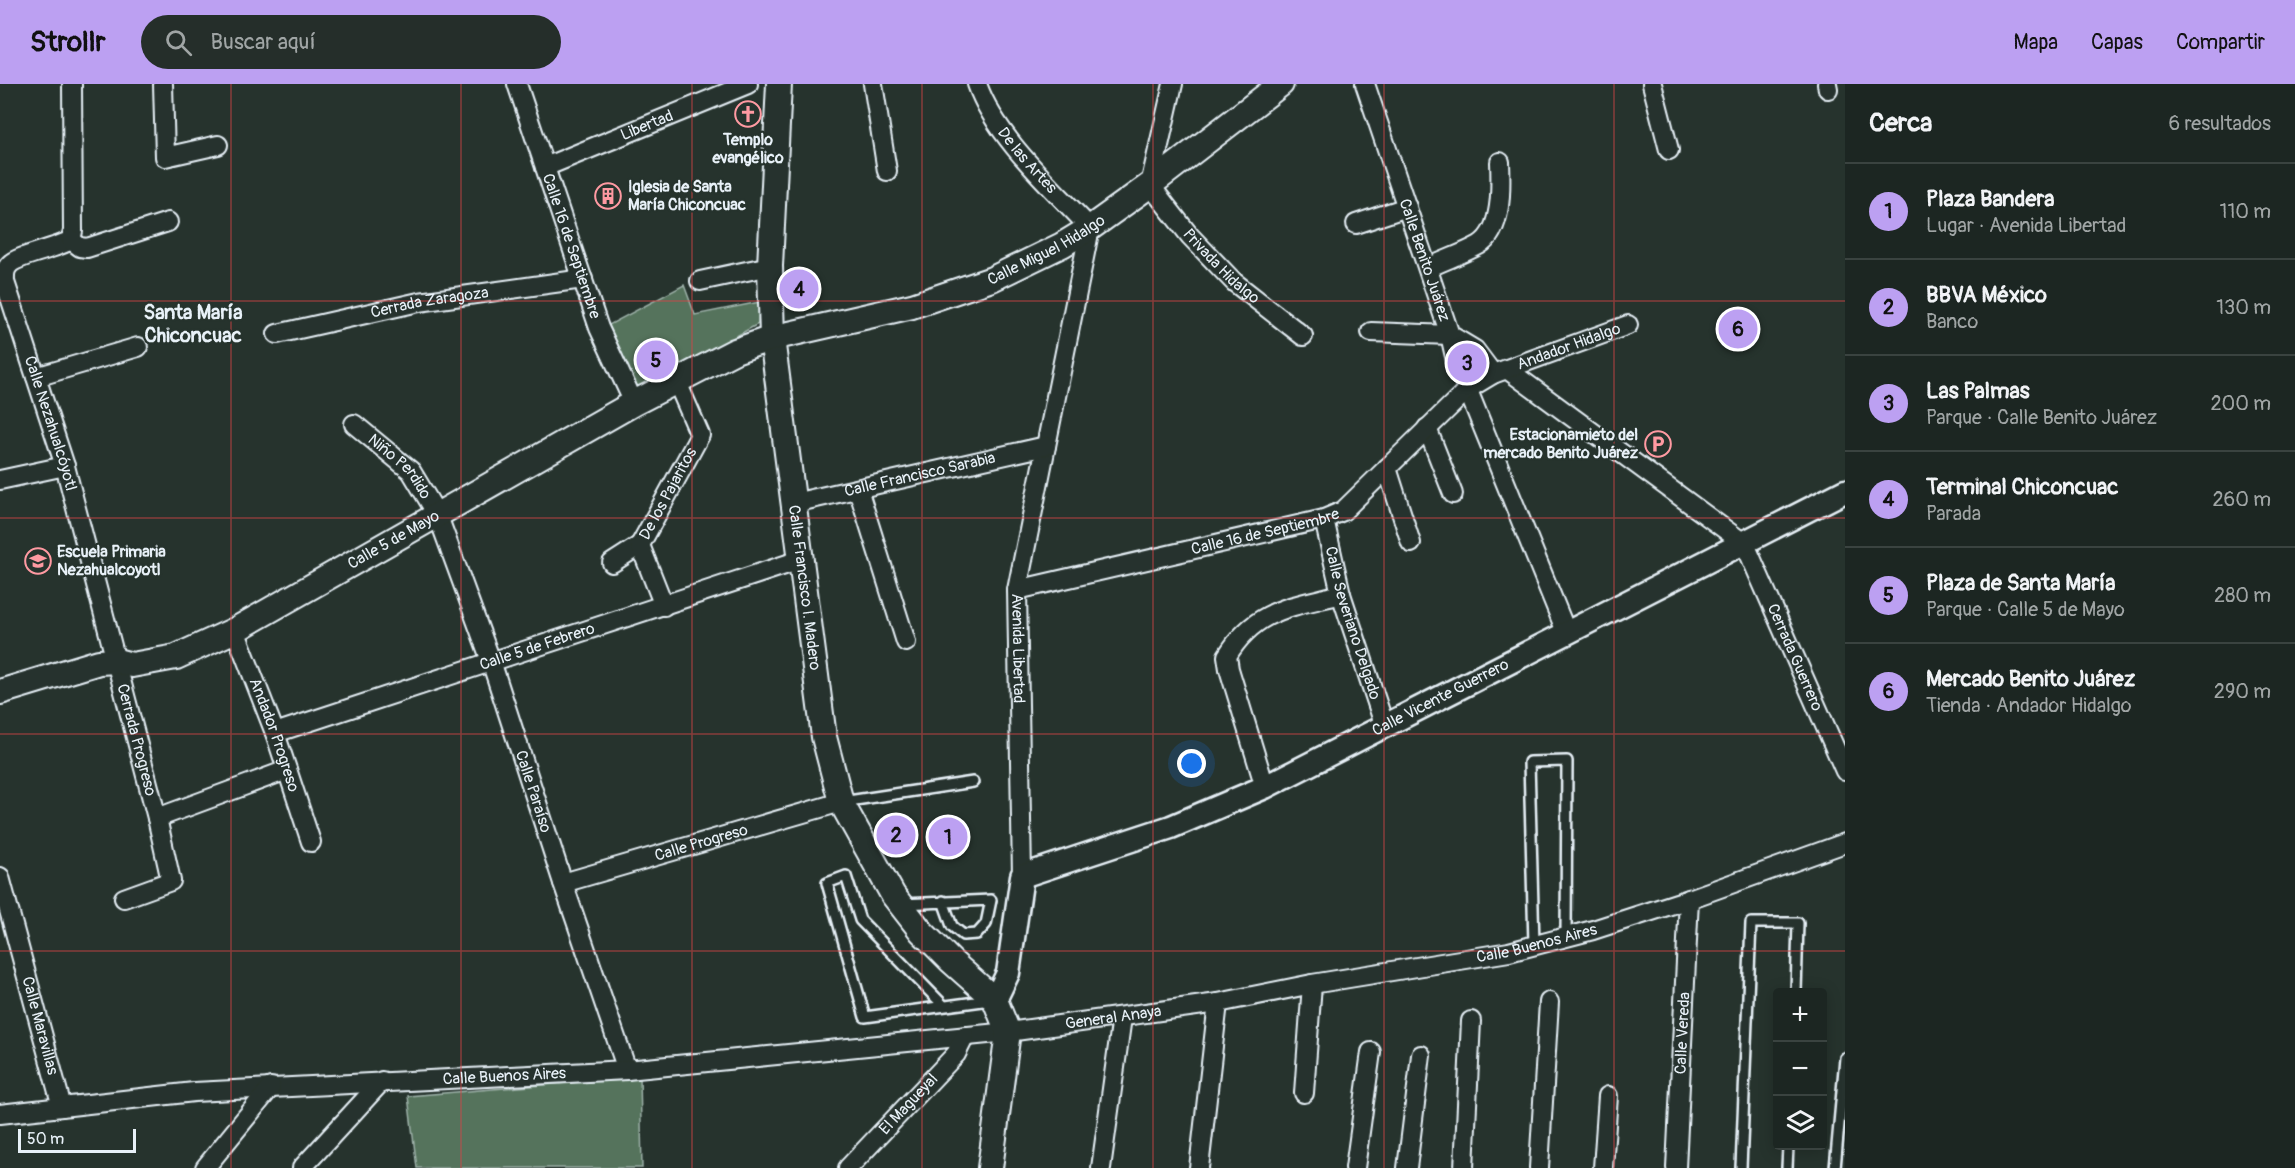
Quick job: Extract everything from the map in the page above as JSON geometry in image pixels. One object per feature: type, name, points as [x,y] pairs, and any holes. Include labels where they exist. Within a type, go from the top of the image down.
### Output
[{"type":"main road","name":"Calle Francisco I. Madero","points":[[778,84],[770,266],[772,338],[824,737],[841,802],[900,904],[921,931],[995,1000],[1008,1032]]},
{"type":"main road","name":"Calle Miguel Hidalgo","points":[[772,338],[912,306],[992,279],[1062,245],[1150,185],[1281,84]]},
{"type":"main road","name":"Calle 5 de Mayo","points":[[0,693],[99,662],[117,661],[132,665],[176,657],[235,630],[634,403],[735,351],[772,338]]},
{"type":"main road","points":[[990,1168],[1008,1032]]},
{"type":"street","points":[[72,84],[71,240],[80,247],[87,248],[168,222]]},
{"type":"street","points":[[163,84],[165,157],[218,145]]},
{"type":"street","name":"Calle 16 de Septiembre","points":[[517,84],[599,328],[634,403]]},
{"type":"street","name":"Libertad","points":[[545,167],[748,84]]},
{"type":"street","points":[[873,84],[887,171]]},
{"type":"street","name":"De las Artes","points":[[977,84],[984,105],[1008,139],[1090,228]]},
{"type":"street","points":[[1150,185],[1173,84]]},
{"type":"street","name":"Calle Benito Juárez","points":[[1365,84],[1428,268],[1456,361],[1567,634]]},
{"type":"street","points":[[1652,84],[1669,150]]},
{"type":"street","points":[[1428,268],[1480,244],[1488,237],[1492,231],[1501,195],[1500,162]]},
{"type":"street","name":"Privada Hidalgo","points":[[1150,185],[1190,236],[1234,282],[1303,336]]},
{"type":"street","points":[[1356,224],[1407,207]]},
{"type":"street","name":"Avenida Libertad","points":[[995,1000],[1008,974],[1022,876],[1017,590],[1090,228]]},
{"type":"street","name":"Calle Nezahualcóyotl","points":[[71,240],[63,245],[11,262],[5,271],[5,282],[65,466],[117,661]]},
{"type":"street","points":[[700,280],[770,266]]},
{"type":"street","name":"Cerrada Zaragoza","points":[[277,334],[419,303],[583,279]]},
{"type":"street","name":"Andador Hidalgo","points":[[1468,389],[1500,372],[1628,325]]},
{"type":"street","points":[[1371,332],[1450,335],[1475,350],[1500,372],[1745,544]]},
{"type":"street","points":[[36,377],[138,346]]},
{"type":"street","name":"De los Pajaritos","points":[[664,606],[640,545],[700,435],[677,382]]},
{"type":"street","name":"Calle 16 de Septiembre","points":[[1017,590],[1324,519],[1343,511],[1468,389]]},
{"type":"street","name":"Niño Perdido","points":[[354,424],[411,471],[438,516]]},
{"type":"street","points":[[1427,428],[1453,494]]},
{"type":"street","name":"Calle Francisco Sarabia","points":[[794,503],[1046,446]]},
{"type":"street","points":[[0,480],[65,466]]},
{"type":"street","points":[[1387,468],[1412,543]]},
{"type":"street","points":[[858,489],[906,642]]},
{"type":"street","name":"Calle Vicente Guerrero","points":[[1022,876],[1171,827],[1265,787],[1845,492]]},
{"type":"street","name":"Calle Paraíso","points":[[438,516],[491,662],[627,1070]]},
{"type":"street","name":"Calle Severiano Delgado","points":[[1324,519],[1341,594],[1385,727]]},
{"type":"street","name":"Cerrada Guerrero","points":[[1745,544],[1845,771]]},
{"type":"street","points":[[612,563],[640,545]]},
{"type":"street","name":"Calle 5 de Febrero","points":[[275,733],[800,560]]},
{"type":"street","points":[[1265,787],[1227,656],[1245,631],[1270,613],[1341,594]]},
{"type":"street","name":"Andador Progreso","points":[[235,630],[275,733],[311,842]]},
{"type":"street","name":"Cerrada Progreso","points":[[117,661],[171,881],[124,898]]},
{"type":"street","points":[[157,818],[287,770]]},
{"type":"street","name":"Calle Progreso","points":[[563,883],[841,802]]},
{"type":"street","name":"Calle Buenos Aires","points":[[1218,1003],[1312,984],[1509,952],[1689,899],[1845,843]]},
{"type":"street","name":"Calle Maravillas","points":[[0,877],[62,1107]]},
{"type":"street","name":"Calle Vereda","points":[[1676,1168],[1689,899]]},
{"type":"street","points":[[1304,1093],[1312,984]]},
{"type":"street","points":[[1539,1168],[1549,1002]]},
{"type":"street","points":[[1199,1168],[1218,1003]]},
{"type":"street","name":"General Anaya","points":[[1008,1032],[1218,1003]]},
{"type":"street","points":[[1101,1168],[1122,1017]]},
{"type":"street","points":[[1464,1168],[1471,1022]]},
{"type":"street","name":"Calle Buenos Aires","points":[[0,1114],[194,1092],[627,1070],[1008,1032]]},
{"type":"street","name":"El Magueyal","points":[[848,1168],[956,1054],[965,1036]]},
{"type":"street","points":[[1355,1168],[1371,1052]]},
{"type":"street","points":[[1407,1168],[1421,1055]]},
{"type":"street","points":[[302,1168],[382,1081]]},
{"type":"street","points":[[205,1168],[271,1088]]},
{"type":"street","points":[[1603,1168],[1608,1096]]},
{"type":"lane","points":[[1534,944],[1529,762],[1567,761],[1566,937]]},
{"type":"lane","points":[[841,802],[973,782]]},
{"type":"lane","points":[[944,1006],[860,920],[846,876],[827,883],[865,1017],[995,1000]]},
{"type":"lane","points":[[900,904],[943,902],[991,900],[986,924],[977,934],[963,935],[952,926],[943,902]]},
{"type":"lane","points":[[1741,1168],[1751,923],[1798,923],[1796,988]]},
{"type":"lane","points":[[1836,1168],[1845,1058]]},
{"type":"lane","points":[[1787,1168],[1788,1150]]},
{"type":"green space","points":[[684,285],[695,315],[760,302],[758,324],[634,393],[605,327]]},
{"type":"green space","points":[[640,1077],[642,1168],[417,1168],[408,1096]]},
{"type":"place","name":"Templo evangélico","points":[[748,114]]},
{"type":"place","name":"Iglesia de Santa María Chiconcuac","points":[[608,196]]},
{"type":"place","name":"Terminal Chiconcuac","points":[[799,289]]},
{"type":"place","name":"Mercado Benito Juárez","points":[[1738,329]]},
{"type":"place","name":"Plaza de Santa María","points":[[656,360]]},
{"type":"place","name":"Las Palmas","points":[[1467,363]]},
{"type":"place","name":"Estacionamieto del mercado Benito Juárez","points":[[1658,444]]},
{"type":"place","name":"Escuela Primaria Nezahualcoyotl","points":[[38,561]]},
{"type":"place","name":"BBVA México","points":[[896,835]]},
{"type":"place","name":"Plaza Bandera","points":[[948,837]]},
{"type":"district","name":"Santa María Chiconcuac","points":[[193,324]]}]
